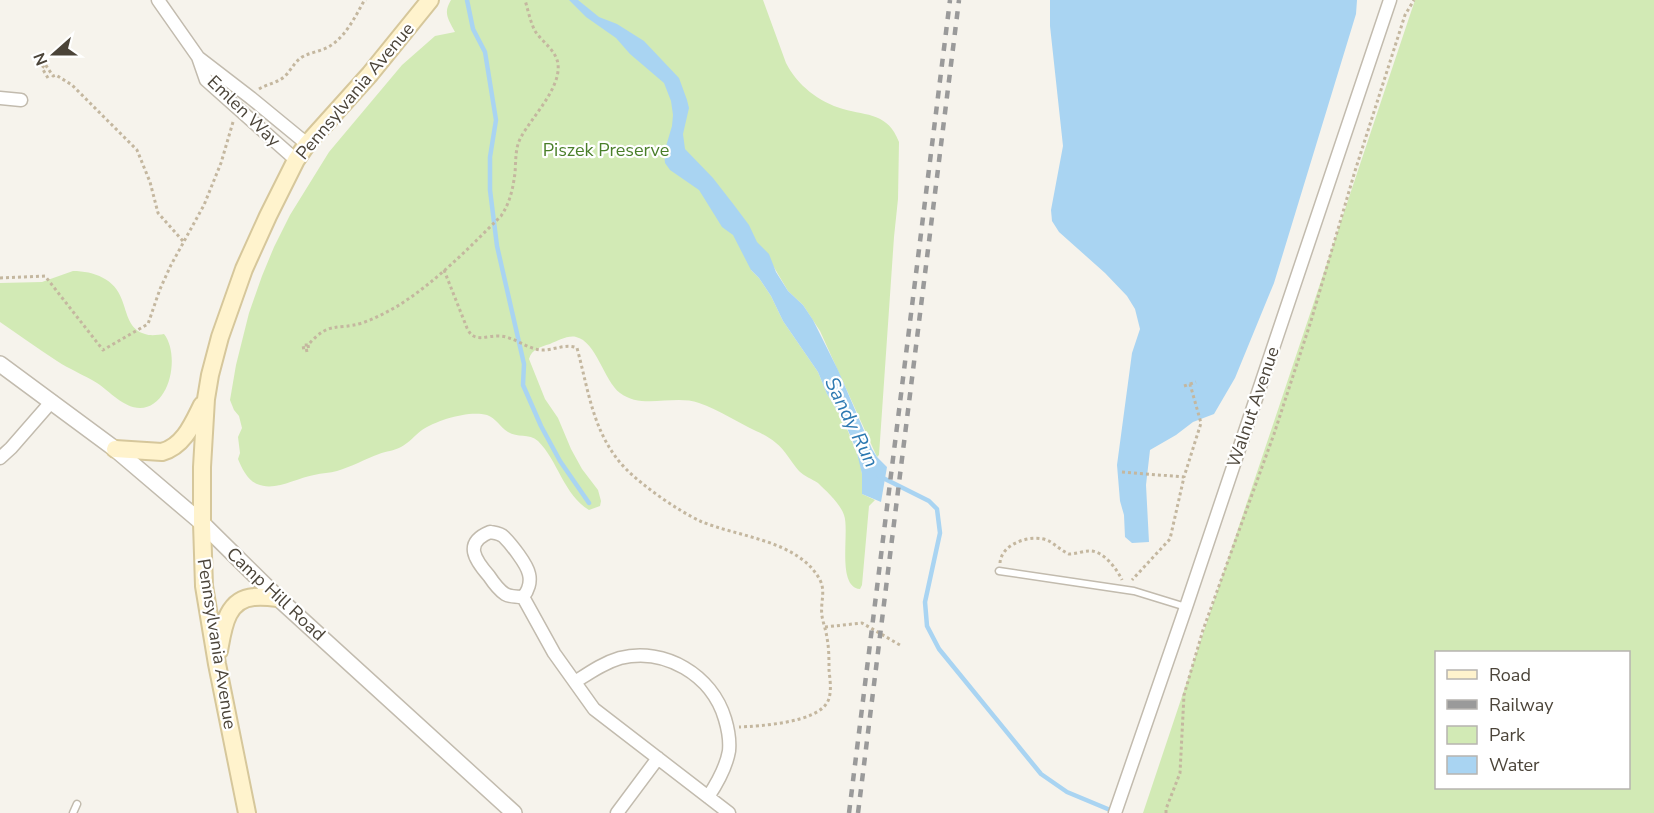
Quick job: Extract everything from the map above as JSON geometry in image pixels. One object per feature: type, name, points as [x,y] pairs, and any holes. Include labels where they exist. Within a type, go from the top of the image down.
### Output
[{"type":"main road","name":"Pennsylvania Avenue","points":[[248,813],[217,664],[204,586],[201,523],[202,467],[206,399],[210,375],[220,337],[244,269],[296,160],[307,144],[370,74],[430,0]]},
{"type":"main road","points":[[115,449],[162,452],[169,450],[188,432],[206,399]]},
{"type":"main road","points":[[217,664],[224,623],[234,606],[252,597],[278,598]]},
{"type":"street","name":"Emlen Way","points":[[158,0],[198,57],[206,81],[296,160]]},
{"type":"street","name":"Walnut Avenue","points":[[1115,813],[1390,0]]},
{"type":"street","name":"Emlen Way","points":[[198,57],[307,144]]},
{"type":"street","points":[[0,98],[21,100]]},
{"type":"street","name":"Camp Hill Road","points":[[0,364],[115,449],[201,523],[278,598],[514,813]]},
{"type":"street","points":[[0,458],[12,448],[52,401]]},
{"type":"street","points":[[490,532],[503,536],[517,553],[529,573],[528,592],[523,597],[513,597],[502,592],[478,564],[473,552],[475,544],[484,535],[490,532]]},
{"type":"street","points":[[523,597],[554,653],[594,709],[729,813]]},
{"type":"street","points":[[575,682],[607,663],[638,656],[668,660],[696,675],[718,700],[728,729],[729,749],[725,767],[720,780],[708,797]]},
{"type":"street","points":[[617,813],[658,758]]},
{"type":"lane","points":[[999,571],[1127,590],[1186,607]]},
{"type":"lane","points":[[73,813],[77,804]]},
{"type":"path","points":[[251,98],[265,85],[285,76],[304,56],[330,47],[342,37],[366,0]]},
{"type":"path","points":[[308,345],[321,332],[329,328],[363,323],[393,308],[426,286],[501,216],[510,199],[513,187],[516,149],[549,94],[558,74],[556,58],[533,28],[525,0]]},
{"type":"path","points":[[1166,813],[1180,773],[1184,695],[1203,630],[1274,434],[1311,321],[1326,264],[1371,120],[1406,15],[1414,0]]},
{"type":"path","points":[[48,78],[42,68],[45,64],[53,76],[56,75],[72,85],[137,150],[159,213],[183,241]]},
{"type":"path","points":[[0,278],[45,276],[103,350],[148,324],[160,289],[183,241],[204,205],[221,163],[234,118],[240,111]]},
{"type":"path","points":[[444,270],[469,334],[476,338],[497,335],[507,337],[538,350],[572,346],[577,348],[601,433],[624,466],[647,486],[686,514],[714,526],[778,546],[806,564],[816,575],[823,590],[822,616],[828,639],[830,692],[824,706],[812,714],[785,722],[728,729]]},
{"type":"path","points":[[1184,386],[1196,382]]},
{"type":"path","points":[[1127,590],[1136,575],[1170,540],[1184,477],[1201,423],[1190,384]]},
{"type":"path","points":[[1122,472],[1184,477]]},
{"type":"path","points":[[999,571],[1000,558],[1009,548],[1021,540],[1038,538],[1050,541],[1069,554],[1091,550],[1100,553],[1118,572],[1127,590]]},
{"type":"path","points":[[825,627],[862,623],[900,645]]},
{"type":"green space","name":"Piszek Preserve","points":[[451,0],[763,0],[786,63],[796,78],[817,97],[834,106],[876,117],[889,126],[894,133],[899,142],[898,199],[879,455],[877,457],[820,331],[803,305],[788,291],[772,264],[751,270],[771,296],[783,321],[818,372],[827,394],[844,421],[860,462],[862,494],[875,500],[869,506],[860,589],[853,586],[848,579],[845,557],[845,523],[842,511],[818,483],[799,471],[779,446],[764,435],[699,403],[629,398],[614,387],[589,346],[576,337],[540,347],[532,353],[529,359],[545,399],[558,418],[571,449],[582,469],[598,490],[600,506],[589,510],[580,504],[538,441],[531,437],[512,434],[490,416],[480,414],[462,415],[436,423],[422,430],[398,448],[337,471],[286,484],[264,486],[251,480],[245,473],[238,459],[240,453],[238,437],[242,428],[239,416],[230,400],[249,313],[274,247],[290,215],[329,152],[402,65],[435,36],[455,32],[447,12]]},
{"type":"green space","points":[[1415,0],[1654,0],[1654,813],[1143,813]]},
{"type":"green space","points":[[73,271],[96,275],[109,282],[119,293],[135,329],[149,335],[164,334],[171,354],[170,378],[159,399],[151,405],[140,408],[128,405],[0,322],[0,283],[42,282]]},
{"type":"water","points":[[569,0],[578,0],[599,17],[617,24],[644,41],[679,78],[689,108],[683,134],[685,149],[713,178],[749,225],[757,242],[769,254],[776,272],[788,291],[803,305],[813,320],[838,370],[872,449],[887,467],[881,502],[862,494],[862,474],[856,449],[844,421],[827,394],[818,372],[783,321],[771,296],[751,270],[733,235],[722,227],[699,190],[670,170],[665,163],[664,153],[673,115],[671,101],[664,83],[630,54],[616,38],[586,17]]},
{"type":"water","points":[[1050,0],[1357,0],[1356,14],[1274,283],[1235,378],[1214,414],[1193,422],[1150,450],[1146,485],[1149,542],[1132,543],[1125,537],[1117,465],[1132,353],[1140,329],[1135,309],[1127,296],[1059,232],[1052,221],[1051,210],[1063,146],[1050,26]]},
{"type":"waterway","points":[[467,0],[473,29],[485,52],[496,120],[490,157],[490,190],[497,246],[524,364],[523,385],[560,461],[589,503]]},
{"type":"waterway","name":"Sandy Run","points":[[879,476],[929,501],[937,509],[940,533],[925,602],[927,626],[939,649],[1041,774],[1067,792],[1115,812]]},
{"type":"railway","points":[[849,813],[950,0]]},
{"type":"railway","points":[[858,813],[959,0]]}]
